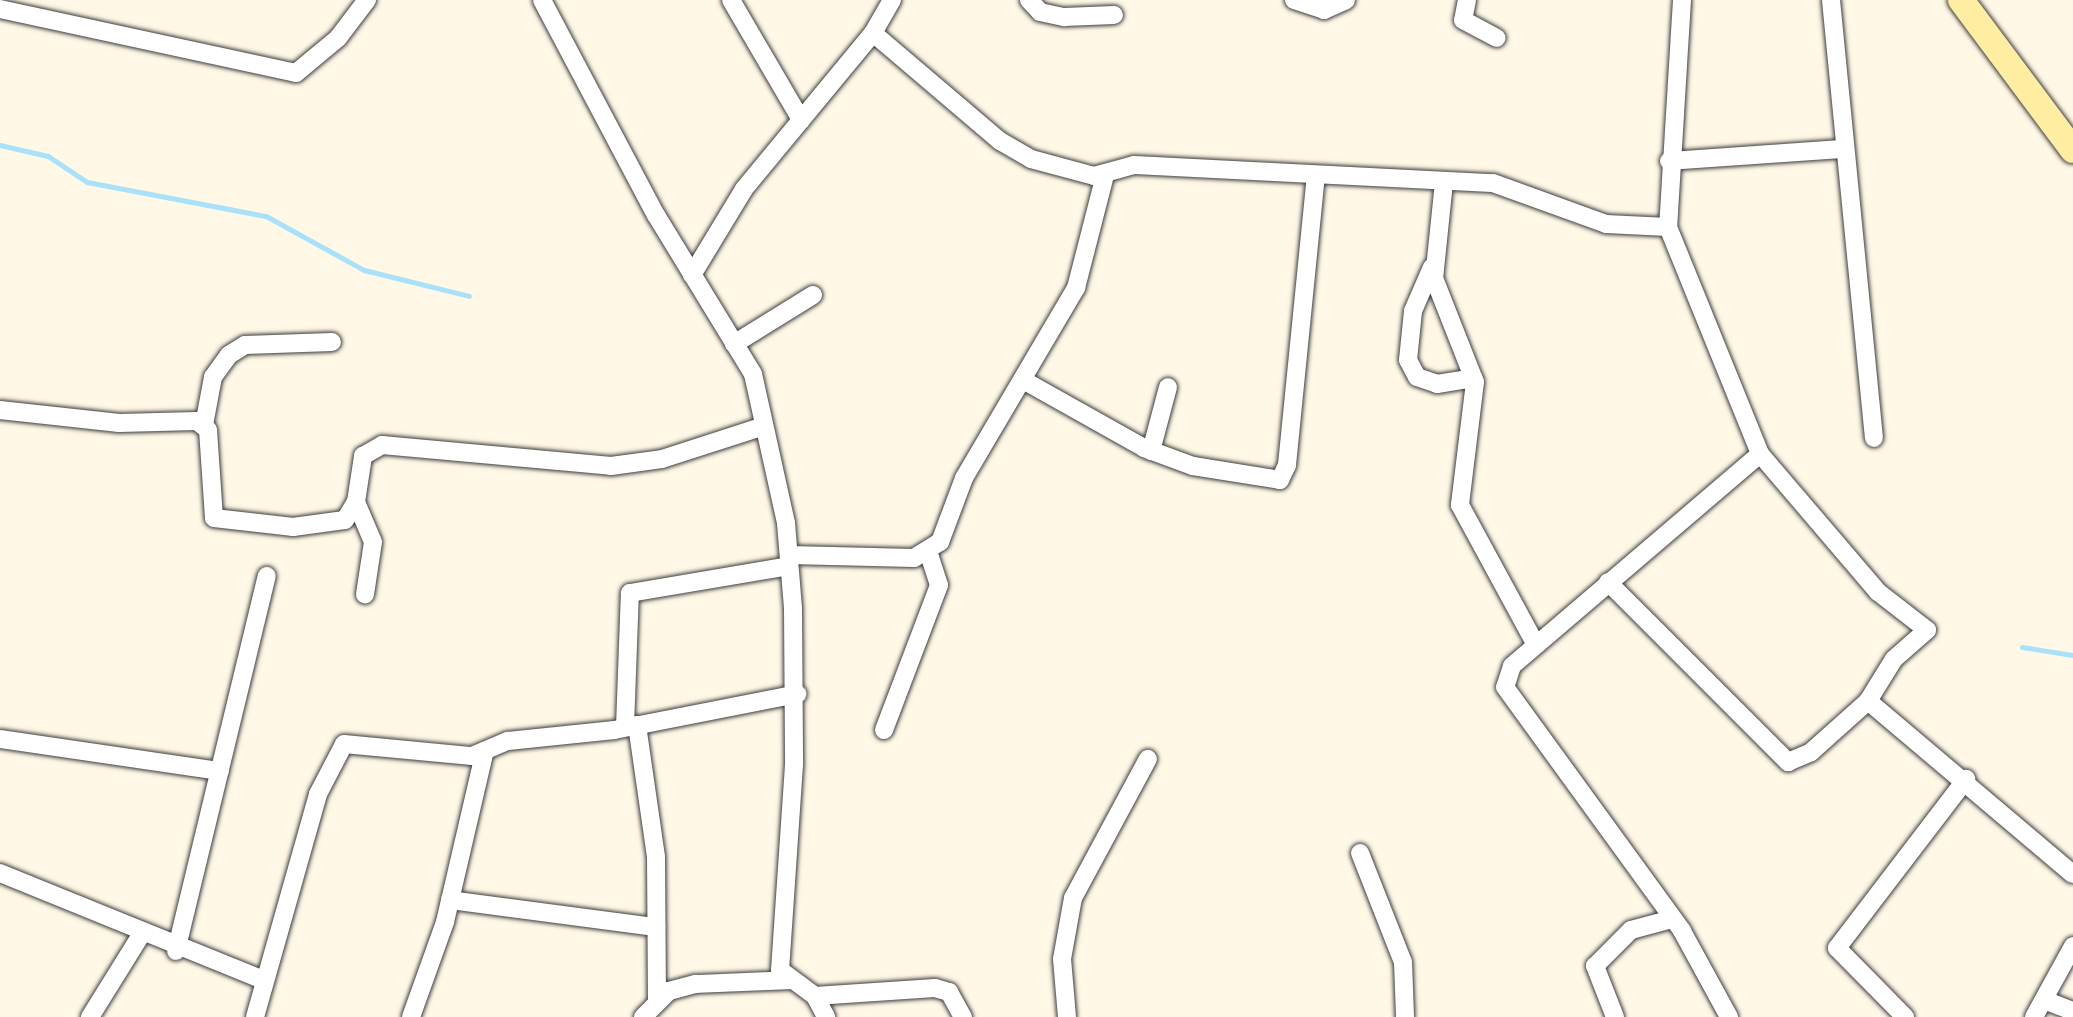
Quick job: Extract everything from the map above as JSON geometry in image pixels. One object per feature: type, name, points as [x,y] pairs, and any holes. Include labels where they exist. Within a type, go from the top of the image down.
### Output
[{"type":"main road","points":[[1961,0],[2073,150]]},
{"type":"street","points":[[0,9],[296,73],[338,38],[367,0]]},
{"type":"street","points":[[542,0],[692,275],[753,374],[789,560],[797,694],[778,954],[790,980],[815,996],[826,1017]]},
{"type":"street","points":[[731,0],[801,120]]},
{"type":"street","points":[[692,275],[744,189],[873,33],[892,0]]},
{"type":"street","points":[[1029,0],[1040,12],[1064,17],[1114,15]]},
{"type":"street","points":[[1294,0],[1324,10],[1346,0]]},
{"type":"street","points":[[1467,0],[1463,20],[1497,38]]},
{"type":"street","points":[[1608,582],[1788,762],[1811,752],[1868,701],[1894,659],[1927,630],[1878,592],[1760,454],[1668,227],[1669,161],[1682,0]]},
{"type":"street","points":[[1831,0],[1840,149],[1874,438]]},
{"type":"street","points":[[873,33],[1000,141],[1031,159],[1105,175],[1134,165],[1520,188],[1606,224],[1668,227]]},
{"type":"street","points":[[1669,161],[1840,149]]},
{"type":"street","points":[[657,999],[651,808],[631,726],[630,593],[789,560],[914,558],[928,552],[1076,288],[1105,175]]},
{"type":"street","points":[[1023,380],[1151,451],[1270,482],[1284,474],[1316,177]]},
{"type":"street","points":[[1444,182],[1432,267],[1413,311],[1408,360],[1417,377],[1437,384],[1474,378]]},
{"type":"street","points":[[1432,267],[1474,378],[1460,505],[1536,645]]},
{"type":"street","points":[[734,344],[813,295]]},
{"type":"street","points":[[332,342],[245,345],[229,355],[213,377],[204,425],[211,510],[224,523],[335,526],[356,502]]},
{"type":"street","points":[[1151,451],[1168,387]]},
{"type":"street","points":[[0,428],[3,410],[204,425]]},
{"type":"street","points":[[365,594],[373,542],[356,502],[363,456],[382,445],[611,466],[662,459],[764,426]]},
{"type":"street","points":[[1729,1017],[1672,919],[1512,702],[1506,677],[1536,645],[1760,454]]},
{"type":"street","points":[[884,730],[939,585],[928,552]]},
{"type":"street","points":[[176,951],[267,576]]},
{"type":"street","points":[[255,1017],[263,980],[339,749],[381,744],[484,755],[508,741],[631,726],[797,694]]},
{"type":"street","points":[[1868,701],[1966,779],[2073,874]]},
{"type":"street","points":[[0,739],[220,771]]},
{"type":"street","points":[[411,1017],[450,900],[484,755]]},
{"type":"street","points":[[1067,1017],[1062,959],[1073,898],[1148,759]]},
{"type":"street","points":[[1905,1017],[1837,948],[1966,779]]},
{"type":"street","points":[[1360,853],[1403,962],[1405,1017]]},
{"type":"street","points":[[0,873],[143,932],[176,951],[263,980]]},
{"type":"street","points":[[450,900],[656,927]]},
{"type":"street","points":[[1615,1017],[1595,966],[1631,930],[1672,919]]},
{"type":"street","points":[[90,1017],[143,932]]},
{"type":"street","points":[[2034,1017],[2073,946]]},
{"type":"street","points":[[643,1017],[657,999],[696,984],[790,980]]},
{"type":"street","points":[[815,996],[935,988],[949,992],[963,1017]]},
{"type":"street","points":[[2044,1000],[2073,1011]]},
{"type":"waterway","points":[[0,145],[48,156],[87,182],[266,216],[364,270],[469,296]]},
{"type":"waterway","points":[[2022,647],[2073,655]]}]
